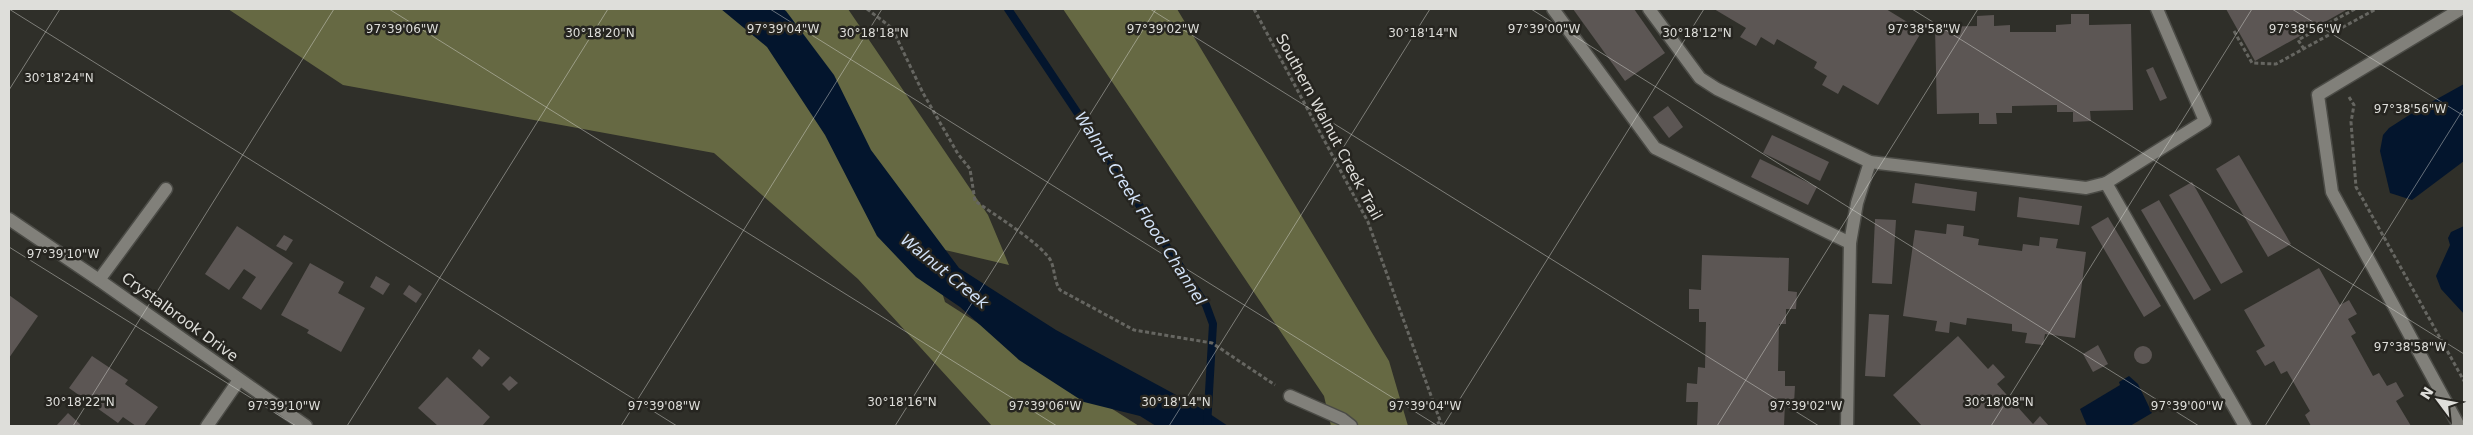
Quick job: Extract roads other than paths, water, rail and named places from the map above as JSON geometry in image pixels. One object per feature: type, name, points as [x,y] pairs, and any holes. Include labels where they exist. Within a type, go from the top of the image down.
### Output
[{"type":"street","points":[[1553,9],[1655,148],[1850,243]]},
{"type":"street","points":[[1649,9],[1700,78],[1717,89],[1870,162],[2086,188],[2106,183],[2206,121],[2157,9]]},
{"type":"street","points":[[2460,426],[2332,192],[2318,95],[2461,9]]},
{"type":"street","points":[[1847,426],[1850,243],[1856,203],[1870,162]]},
{"type":"street","points":[[2106,183],[2245,426]]},
{"type":"street","points":[[99,280],[166,189]]},
{"type":"street","name":"Crystalbrook Drive","points":[[9,219],[306,426]]},
{"type":"street","points":[[207,426],[239,380]]},
{"type":"street","points":[[1290,396],[1342,419],[1351,426]]},
{"type":"water","name":"Walnut Creek","points":[[721,9],[783,9],[786,11],[834,75],[871,150],[959,268],[1056,330],[1204,410],[1228,426],[1156,426],[1140,416],[1084,402],[1019,360],[960,307],[916,277],[877,236],[825,135],[767,47]]},
{"type":"water","points":[[2464,84],[2464,161],[2412,200],[2390,193],[2380,151],[2383,135],[2389,128],[2417,110]]},
{"type":"water","points":[[2464,226],[2464,314],[2441,289],[2436,276],[2450,245],[2448,238],[2451,232]]},
{"type":"water","points":[[2129,376],[2138,384],[2152,413],[2130,426],[2087,426],[2080,409],[2120,385],[2119,382]]},
{"type":"waterway","name":"Walnut Creek Flood Channel","points":[[1008,9],[1206,305],[1213,324],[1207,426]]}]
